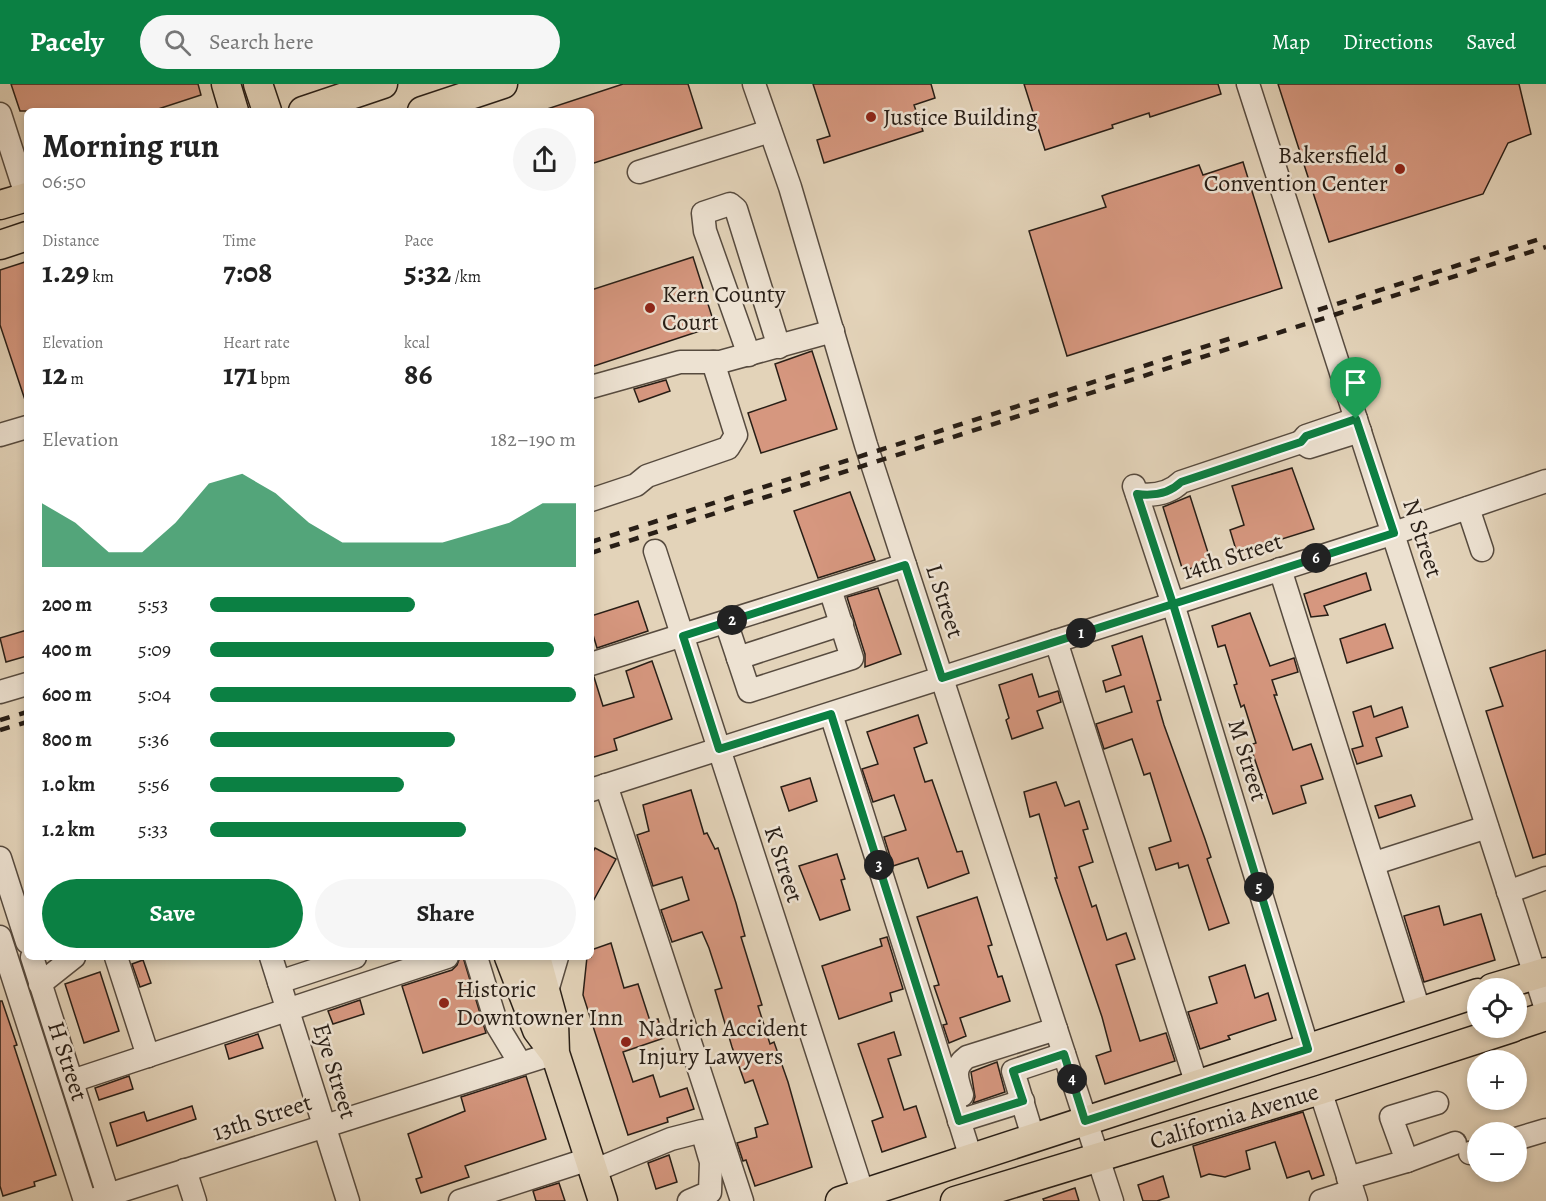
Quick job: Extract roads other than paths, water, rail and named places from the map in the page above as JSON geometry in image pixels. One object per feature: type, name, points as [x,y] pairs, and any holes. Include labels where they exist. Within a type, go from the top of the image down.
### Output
[{"type":"main road","points":[[226,84],[233,108]]},
{"type":"main road","points":[[258,84],[266,108]]},
{"type":"main road","points":[[312,108],[383,84]]},
{"type":"main road","points":[[431,108],[503,84]]},
{"type":"main road","points":[[0,205],[24,198]]},
{"type":"main road","points":[[0,245],[24,237]]},
{"type":"main road","points":[[510,960],[537,1030],[555,1053]]},
{"type":"main road","points":[[537,960],[554,1023],[555,1053],[603,1201]]},
{"type":"main road","name":"California Avenue","points":[[851,1197],[1467,996]]},
{"type":"main road","points":[[1527,1022],[1546,1016]]},
{"type":"main road","name":"California Avenue","points":[[955,1201],[1320,1090],[1481,1038]]},
{"type":"street","name":"L Street","points":[[754,84],[905,565],[1112,1201]]},
{"type":"street","name":"N Street","points":[[1248,84],[1508,892],[1541,974],[1546,1009]]},
{"type":"street","points":[[0,114],[24,188]]},
{"type":"street","points":[[639,172],[770,131]]},
{"type":"street","points":[[749,355],[705,231],[703,213],[712,208],[730,204],[736,209],[779,347]]},
{"type":"street","points":[[594,386],[680,362],[713,362],[749,355],[832,332]]},
{"type":"street","points":[[594,499],[728,448],[735,435],[713,362]]},
{"type":"street","name":"M Street","points":[[1308,1049],[1173,604],[1136,490],[1152,496],[1174,489],[1181,482],[1301,442],[1309,447],[1358,425]]},
{"type":"street","points":[[0,435],[24,428]]},
{"type":"street","name":"14th Street","points":[[599,788],[1394,533],[1546,481]]},
{"type":"street","points":[[1468,508],[1482,550]]},
{"type":"street","name":"K Street","points":[[655,551],[719,749],[851,1197]]},
{"type":"street","points":[[594,663],[905,565]]},
{"type":"street","points":[[1280,569],[1375,863],[1419,1010]]},
{"type":"street","points":[[726,622],[748,691],[852,658],[830,589]]},
{"type":"street","points":[[738,658],[842,624]]},
{"type":"street","points":[[1056,641],[1197,1085]]},
{"type":"street","points":[[0,692],[24,685]]},
{"type":"street","points":[[831,714],[964,1111]]},
{"type":"street","points":[[599,788],[716,1183],[742,1201]]},
{"type":"street","points":[[1375,863],[1487,827]]},
{"type":"street","points":[[0,858],[24,933]]},
{"type":"street","points":[[1508,892],[1546,878]]},
{"type":"street","name":"H Street","points":[[0,937],[6,977],[98,1200]]},
{"type":"street","name":"H Street","points":[[33,960],[70,1077],[98,1200]]},
{"type":"street","points":[[40,984],[71,960]]},
{"type":"street","points":[[117,960],[148,1056]]},
{"type":"street","name":"Eye Street","points":[[272,960],[348,1201]]},
{"type":"street","points":[[279,982],[346,960]]},
{"type":"street","points":[[6,977],[28,985],[50,1040],[70,1077],[148,1056],[438,960]]},
{"type":"street","points":[[477,960],[497,1025],[520,1063]]},
{"type":"street","points":[[547,991],[556,960]]},
{"type":"street","points":[[971,1158],[956,1076],[960,1062],[967,1057],[1056,1029]]},
{"type":"street","points":[[1008,1044],[1035,1064]]},
{"type":"street","name":"13th Street","points":[[98,1200],[324,1125],[555,1053]]},
{"type":"street","points":[[1034,1137],[1013,1071],[1064,1054]]},
{"type":"street","points":[[1320,1090],[1352,1190]]},
{"type":"street","points":[[964,1111],[1023,1101]]},
{"type":"street","points":[[1407,1161],[1391,1117],[1437,1103]]},
{"type":"street","points":[[1527,1136],[1546,1130]]},
{"type":"street","points":[[460,1201],[591,1165],[702,1131],[709,1148],[716,1183]]},
{"type":"street","points":[[1322,1201],[1352,1190],[1407,1161],[1467,1149]]},
{"type":"street","points":[[185,1170],[195,1201]]},
{"type":"street","points":[[689,1201],[716,1183]]},
{"type":"railway","points":[[1318,310],[1546,237]]},
{"type":"railway","points":[[594,552],[1546,247]]},
{"type":"railway","points":[[594,541],[1238,336]]},
{"type":"railway","points":[[0,720],[24,713]]},
{"type":"railway","points":[[0,730],[24,723]]},
{"type":"place","name":"Justice Building","points":[[871,117]]},
{"type":"place","name":"Bakersfield Convention Center","points":[[1400,169]]},
{"type":"place","name":"Kern County Court","points":[[650,308]]},
{"type":"place","name":"Historic Downtowner Inn","points":[[444,1003]]},
{"type":"place","name":"Nadrich Accident Injury Lawyers","points":[[626,1042]]}]
